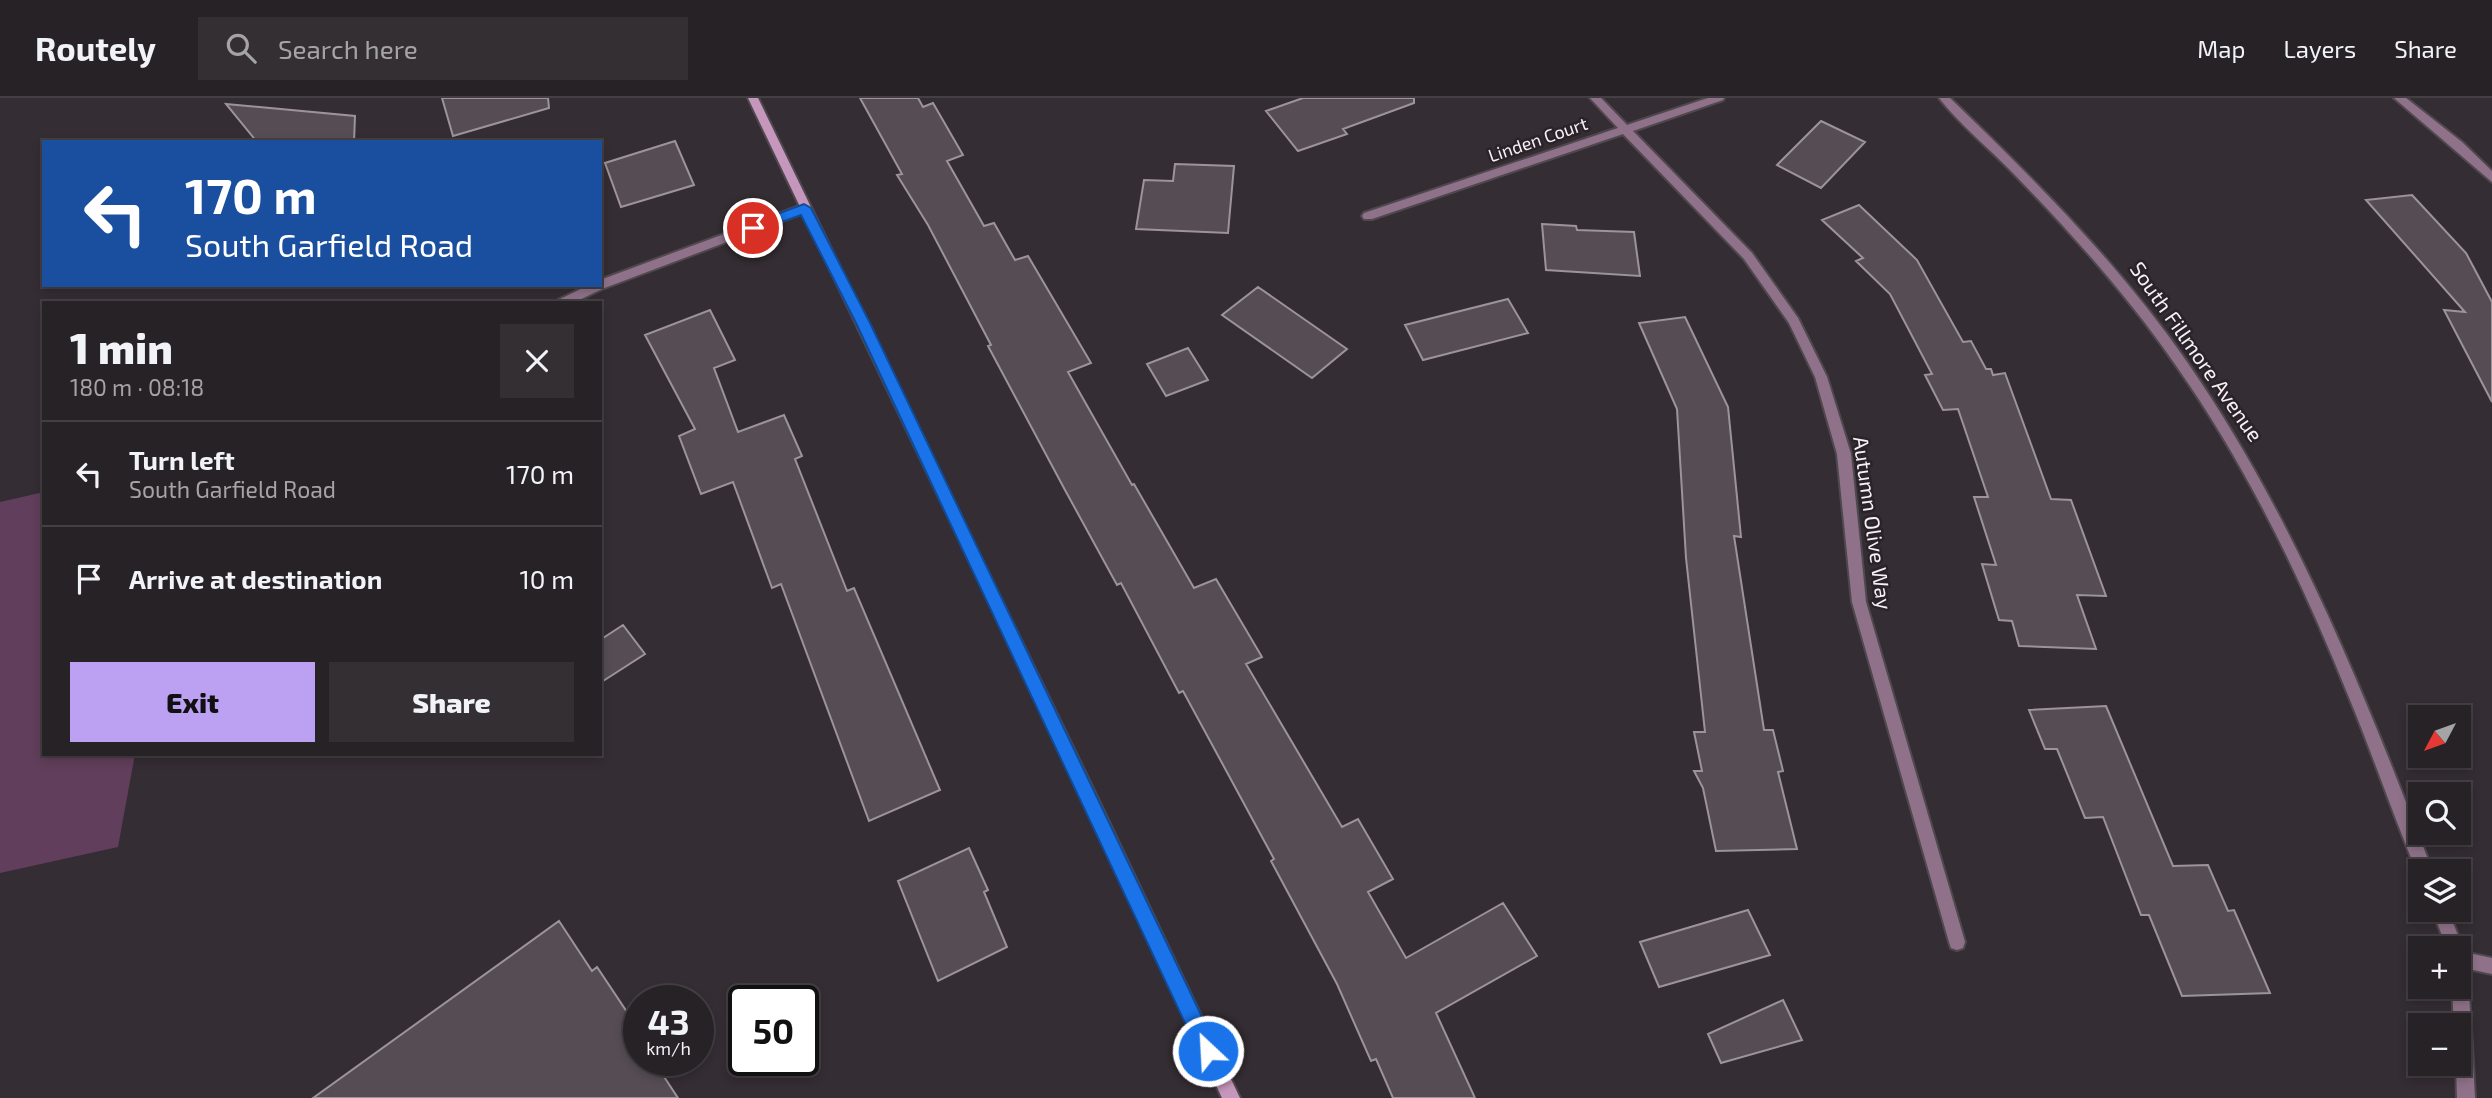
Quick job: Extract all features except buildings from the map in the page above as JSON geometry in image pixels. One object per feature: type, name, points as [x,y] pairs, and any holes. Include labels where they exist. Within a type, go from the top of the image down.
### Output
[{"type":"main road","points":[[752,98],[863,323],[1231,1098]]},
{"type":"street","name":"Autumn Olive Way","points":[[1595,98],[1748,256],[1794,321],[1821,377],[1844,454],[1859,602],[1957,942]]},
{"type":"street","name":"Linden Court","points":[[1368,216],[1719,98]]},
{"type":"street","name":"South Fillmore Avenue","points":[[1944,98],[2012,164],[2112,272],[2209,404],[2253,476],[2297,558],[2390,779],[2420,859]]},
{"type":"street","points":[[2399,98],[2458,145],[2492,178]]},
{"type":"street","points":[[602,284],[804,208]]},
{"type":"street","points":[[566,301],[596,287]]},
{"type":"street","points":[[2471,961],[2492,965]]},
{"type":"street","points":[[2461,999],[2466,1098]]},
{"type":"shaded area","points":[[42,492],[42,756],[135,756],[118,847],[0,873],[0,502]]},
{"type":"route","points":[[753,228],[804,208],[863,323],[1208,1051]]}]
